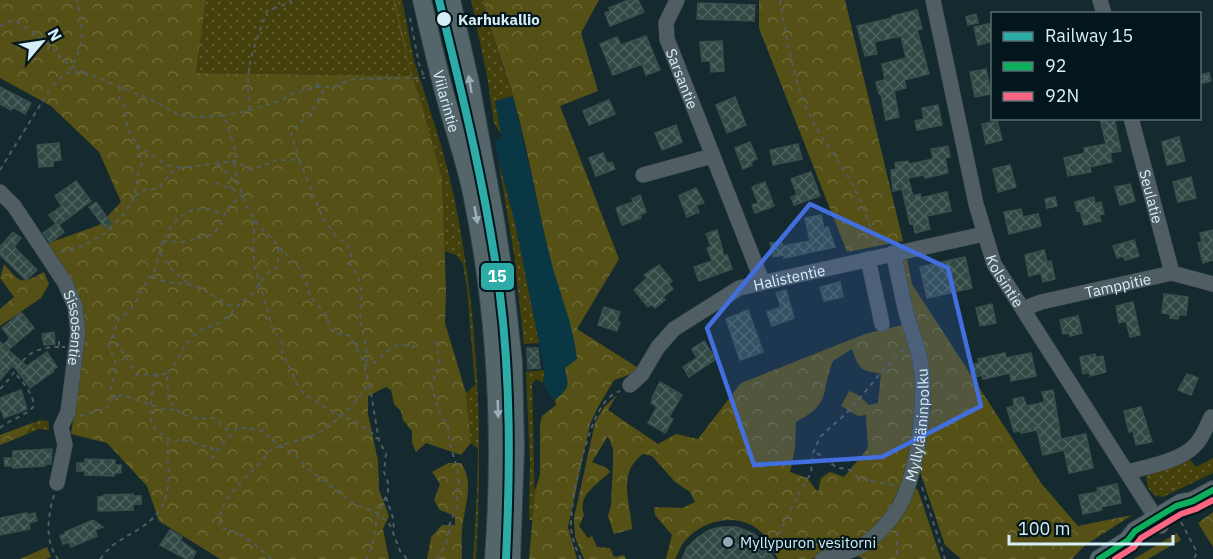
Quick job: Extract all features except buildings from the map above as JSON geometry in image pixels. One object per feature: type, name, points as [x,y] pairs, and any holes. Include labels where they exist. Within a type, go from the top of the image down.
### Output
[{"type":"main road","name":"Viilarintie","points":[[422,0],[444,93],[472,191],[489,294],[499,435],[494,559]]},
{"type":"main road","name":"Viilarintie","points":[[451,0],[470,82],[495,220],[510,339],[515,447],[511,559]]},
{"type":"main road","points":[[1099,559],[1128,540],[1138,539],[1159,522],[1186,511],[1193,501],[1213,490]]},
{"type":"street","name":"Sarsantie","points":[[676,0],[666,23],[667,39],[762,281]]},
{"type":"street","name":"Kolsintie","points":[[933,0],[984,234],[994,264],[1159,522]]},
{"type":"street","name":"Seulatie","points":[[1132,120],[1172,273]]},
{"type":"street","points":[[643,175],[712,156]]},
{"type":"street","name":"Sissosentie","points":[[1,195],[14,206],[51,261],[72,296],[77,317],[78,332],[68,412],[61,427],[65,445],[57,483]]},
{"type":"street","name":"Halistentie","points":[[630,385],[642,374],[658,347],[674,329],[739,288],[762,281],[984,234]]},
{"type":"street","points":[[881,256],[882,324]]},
{"type":"street","name":"Myllylääninpolku","points":[[823,559],[857,548],[870,540],[896,511],[914,485],[914,461],[920,422],[922,383],[920,360],[906,313],[881,256]]},
{"type":"street","name":"Tamppitie","points":[[1023,309],[1041,302],[1172,273],[1213,284]]},
{"type":"street","points":[[1128,472],[1169,460],[1192,449],[1205,432],[1211,417]]},
{"type":"path","points":[[69,72],[79,55],[83,33],[76,0]]},
{"type":"path","points":[[250,110],[247,94],[248,65],[267,11],[291,0]]},
{"type":"path","points":[[780,0],[796,77],[806,106],[823,141],[849,179],[881,256]]},
{"type":"path","points":[[410,14],[424,78],[429,87]]},
{"type":"path","points":[[0,26],[13,20],[82,72],[154,101],[179,115],[225,116],[282,100],[291,94],[316,87],[333,87],[354,79],[424,78]]},
{"type":"path","points":[[0,170],[59,77],[69,72],[82,72]]},
{"type":"path","points":[[316,87],[319,82]]},
{"type":"path","points":[[120,87],[118,98],[124,106],[128,130],[137,145],[142,163],[137,176],[135,196]]},
{"type":"path","points":[[324,87],[322,95],[309,116],[299,123],[291,134],[323,218],[336,236],[348,245],[351,254],[350,263],[357,274],[362,293],[360,320],[366,342],[365,369],[379,441]]},
{"type":"path","points":[[225,116],[236,154],[234,161],[237,179],[254,220],[297,265],[306,281],[310,297],[326,314],[330,329],[334,333],[350,336],[365,365]]},
{"type":"path","points":[[137,145],[167,165],[181,168],[234,161],[252,170],[279,159],[296,159],[300,162]]},
{"type":"path","points":[[218,164],[232,178],[237,179]]},
{"type":"path","points":[[51,261],[62,251],[82,246],[106,233],[123,215],[135,196],[144,190],[161,186],[170,173],[181,168]]},
{"type":"path","points":[[231,188],[232,178]]},
{"type":"path","points":[[215,183],[231,188],[243,197]]},
{"type":"path","points":[[163,241],[183,242],[214,234],[234,200],[243,197]]},
{"type":"path","points":[[116,398],[111,388],[116,364],[108,343],[119,318],[129,311],[148,279],[153,275],[163,241],[169,230],[190,210],[213,209],[223,216]]},
{"type":"path","points":[[254,220],[254,264],[273,330],[283,346],[282,352],[304,394],[340,416],[355,421],[379,441],[386,454],[384,472],[388,482],[386,497],[393,518],[394,533]]},
{"type":"path","points":[[113,336],[137,375],[166,374],[176,364],[180,353],[192,336],[206,327],[215,326],[231,314],[234,308],[254,292],[265,274],[277,267],[278,246]]},
{"type":"path","points":[[160,253],[172,270],[190,285],[234,308]]},
{"type":"path","points":[[153,275],[157,279],[172,284],[190,285]]},
{"type":"path","points":[[770,551],[798,494],[809,477],[813,453],[820,437],[852,408],[913,337]]},
{"type":"path","points":[[435,341],[439,361],[432,387],[440,414],[448,426],[450,444],[458,468],[459,484],[456,494],[458,504],[449,534],[445,546],[436,559]]},
{"type":"path","points":[[365,365],[380,360],[383,354],[399,344],[412,347],[418,345]]},
{"type":"path","points":[[0,388],[30,353],[44,347],[59,347]]},
{"type":"path","points":[[0,428],[10,420],[30,411],[34,406],[28,389],[15,373]]},
{"type":"path","points":[[158,374],[152,389],[152,425],[156,431],[171,441],[184,440],[217,450]]},
{"type":"path","points":[[166,374],[168,392],[174,407],[190,418],[214,418],[225,429],[232,432]]},
{"type":"path","points":[[271,559],[249,540],[221,528],[220,512],[242,480],[260,464],[264,456],[274,448],[327,428],[358,400],[369,383]]},
{"type":"path","points":[[580,559],[572,530],[571,516],[591,428],[606,400],[630,385]]},
{"type":"path","points":[[94,412],[107,408],[112,399],[122,396],[163,409],[179,411]]},
{"type":"path","points":[[212,459],[232,432],[238,428],[265,431],[274,442],[354,504],[378,513],[390,525],[400,551],[407,559]]},
{"type":"path","points":[[100,559],[112,546],[128,538],[153,518],[163,506],[168,483],[168,438]]},
{"type":"path","points":[[817,453],[836,467],[850,470],[859,479],[914,485]]},
{"type":"path","points":[[57,483],[47,525],[54,554],[58,559]]},
{"type":"path","name":"Myllylääninpolku","points":[[914,485],[945,559]]},
{"type":"path","points":[[367,559],[373,543],[378,513],[386,497]]},
{"type":"path","points":[[896,511],[897,559]]},
{"type":"path","points":[[1181,522],[1197,552],[1194,559]]},
{"type":"highlighted area","points":[[810,204],[948,268],[981,406],[882,457],[754,465],[707,328]]},
{"type":"shaded area","points":[[206,0],[393,0],[403,39],[395,0],[402,0],[416,67],[450,181],[469,287],[479,423],[476,559],[473,559],[478,449],[471,443],[466,393],[475,385],[467,289],[463,264],[456,255],[444,251],[442,178],[412,76],[196,73]]},
{"type":"shaded area","points":[[471,0],[483,0],[513,96],[495,101],[501,134],[494,123]]},
{"type":"shaded area","points":[[513,96],[551,260],[574,333],[577,359],[568,389],[555,400],[552,399],[543,383],[544,370],[515,223],[494,142],[502,139],[495,101]]},
{"type":"shaded area","points":[[498,159],[515,223],[539,343],[524,344],[514,254]]},
{"type":"shaded area","points":[[544,370],[543,383],[536,379],[532,384],[535,506],[533,520],[529,520],[530,464],[526,372]]},
{"type":"shaded area","points":[[49,421],[49,430],[39,429],[25,435],[35,422]]},
{"type":"shaded area","points":[[1189,458],[1196,467],[1213,458],[1213,473],[1163,497],[1158,497],[1149,490],[1147,473]]},
{"type":"green space","points":[[0,0],[206,0],[196,73],[411,76],[393,0],[395,0],[411,73],[442,178],[445,323],[466,393],[471,443],[461,455],[426,443],[416,452],[412,443],[412,431],[403,420],[401,411],[394,404],[391,390],[386,387],[368,396],[368,414],[378,461],[379,490],[389,516],[383,529],[389,559],[220,559],[159,521],[147,486],[107,443],[71,434],[84,320],[46,244],[99,225],[121,202],[99,152],[51,106],[0,78]]},
{"type":"green space","points":[[483,0],[599,0],[581,33],[598,91],[560,106],[619,259],[577,329],[640,369],[614,380],[590,424],[568,527],[577,559],[529,559],[535,491],[540,475],[542,416],[556,405],[555,400],[566,389],[568,383],[565,368],[577,359],[569,320],[550,257],[518,116]]},
{"type":"green space","points":[[759,0],[845,0],[903,241],[847,252],[759,28]]},
{"type":"green space","points":[[907,259],[912,284],[1041,483],[1078,526],[1132,515],[1084,546],[1072,559],[961,559],[945,545],[918,466],[931,407],[927,372],[915,432],[899,489],[886,513],[867,534],[842,550],[810,559],[778,559],[763,534],[754,527],[744,522],[723,520],[701,527],[684,542],[675,559],[666,559],[672,535],[655,515],[654,507],[682,508],[695,502],[690,492],[675,482],[652,456],[643,454],[635,461],[628,478],[632,529],[614,534],[608,516],[611,505],[613,449],[608,436],[592,462],[607,468],[610,472],[586,496],[583,502],[584,515],[579,526],[588,538],[592,536],[597,547],[610,548],[614,557],[624,555],[626,559],[584,559],[575,537],[574,518],[595,423],[604,407],[617,395],[608,410],[658,444],[676,434],[698,439],[741,383],[865,334],[902,325],[899,261]],"holes":[[[852,349],[861,367],[881,374],[878,403],[869,405],[857,394],[849,391],[841,406],[858,416],[866,415],[868,448],[844,477],[830,472],[821,478],[818,492],[807,478],[790,472],[795,448],[796,422],[820,403],[833,361]]]},
{"type":"green space","points":[[4,264],[14,276],[21,280],[30,279],[44,272],[49,284],[41,298],[0,326],[0,309],[14,297],[0,278]]},
{"type":"green space","points":[[35,422],[25,435],[0,445],[0,435]]},
{"type":"green space","points":[[448,463],[461,463],[467,479],[462,559],[427,559],[431,537],[442,525],[455,525],[455,516],[440,510],[434,500],[440,484],[432,472]]},
{"type":"green space","points":[[914,487],[918,490],[941,559],[864,559],[857,556]]},
{"type":"green space","points":[[1213,512],[1213,547],[1198,523]]},
{"type":"green space","points":[[1177,533],[1181,540],[1148,559],[1134,559]]},
{"type":"green space","points":[[47,547],[51,557],[20,559]]},
{"type":"rail line","name":"15","points":[[439,0],[481,183],[495,258],[504,328],[509,427],[506,559]]},
{"type":"transit line","name":"92","points":[[1099,559],[1128,540],[1135,531],[1176,506],[1193,501],[1213,490]]},
{"type":"transit line","name":"92N","points":[[1115,559],[1134,547],[1141,538],[1181,514],[1213,500]]},
{"type":"place","name":"Karhukallio","points":[[444,19]]},
{"type":"place","name":"Myllypuron vesitorni","points":[[728,542]]}]
